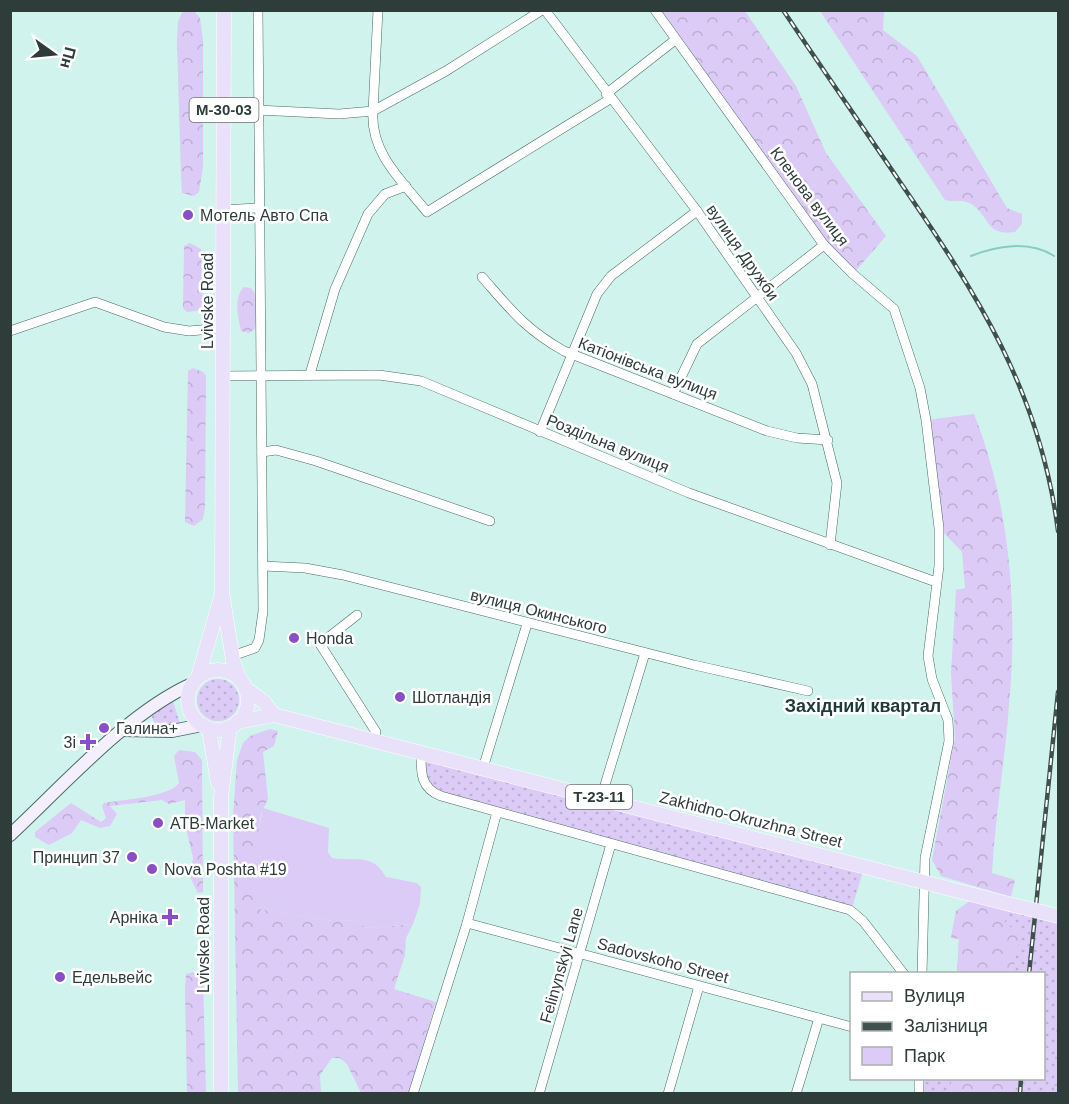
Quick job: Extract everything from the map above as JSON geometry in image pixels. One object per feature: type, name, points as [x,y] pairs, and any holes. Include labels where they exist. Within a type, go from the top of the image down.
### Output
[{"type":"main road","name":"Lvivske Road","points":[[224,10],[222,592],[232,656],[242,684]]},
{"type":"main road","name":"Lvivske Road","points":[[195,681],[222,592]]},
{"type":"main road","points":[[10,835],[123,730],[168,695],[195,681],[206,672],[224,671],[264,702],[274,715]]},
{"type":"main road","points":[[195,681],[188,702],[190,711],[205,727]]},
{"type":"main road","points":[[234,724],[247,706],[242,684]]},
{"type":"main road","name":"Zakhidno-Okruzhna Street","points":[[234,724],[274,715],[1059,916]]},
{"type":"main road","name":"Lvivske Road","points":[[221,1094],[221,797],[234,724]]},
{"type":"main road","name":"Т-23-11","points":[[123,730],[172,731],[234,724]]},
{"type":"main road","name":"Lvivske Road","points":[[205,727],[221,797]]},
{"type":"street","points":[[232,656],[255,648],[259,640],[263,611],[257,110],[258,10]]},
{"type":"street","points":[[378,10],[371,129],[375,141],[427,212],[608,96],[675,40]]},
{"type":"street","name":"Кленова вулиця","points":[[655,10],[824,245],[853,274],[894,309],[920,388],[939,528],[928,656],[932,679],[948,720],[950,741],[925,858],[922,972]]},
{"type":"street","points":[[257,110],[339,114],[373,111],[538,14]]},
{"type":"street","name":"вулиця Дружби","points":[[538,14],[608,96],[697,212],[796,353],[812,384],[828,440],[837,483],[830,545]]},
{"type":"street","points":[[310,374],[335,289],[368,214],[385,194],[406,186]]},
{"type":"street","points":[[223,210],[258,208]]},
{"type":"street","points":[[540,432],[570,354],[597,294],[611,276],[697,212]]},
{"type":"street","points":[[673,394],[697,344],[824,245]]},
{"type":"street","name":"Катіонівська вулиця","points":[[482,277],[522,324],[538,337],[570,354],[767,431],[796,438],[828,440]]},
{"type":"street","points":[[10,331],[95,302],[164,327],[189,331],[223,328]]},
{"type":"street","name":"Роздільна вулиця","points":[[223,376],[379,375],[421,381],[689,493],[936,582]]},
{"type":"street","points":[[262,452],[276,450],[316,461],[490,521]]},
{"type":"street","name":"вулиця Окинського","points":[[263,566],[305,568],[343,575],[527,624],[808,691]]},
{"type":"street","points":[[357,615],[320,644],[376,732],[374,740]]},
{"type":"street","points":[[483,768],[527,624]]},
{"type":"street","points":[[601,798],[645,653]]},
{"type":"street","points":[[421,752],[421,776],[432,793],[850,910],[863,921],[902,972]]},
{"type":"street","points":[[412,1094],[467,922],[497,812]]},
{"type":"street","name":"Felinynskyi Lane","points":[[539,1094],[611,844]]},
{"type":"street","name":"Sadovskoho Street","points":[[467,922],[850,1026]]},
{"type":"street","points":[[668,1094],[699,986]]},
{"type":"street","points":[[796,1094],[819,1018]]},
{"type":"green space","points":[[183,10],[194,11],[200,18],[203,40],[203,167],[199,192],[194,196],[182,193],[177,42],[178,22]]},
{"type":"green space","points":[[655,11],[745,11],[796,86],[826,153],[886,236],[853,274],[824,245]]},
{"type":"green space","points":[[820,11],[884,11],[883,30],[917,56],[1007,208],[1022,214],[1022,224],[1015,232],[1006,233],[994,229],[979,210],[969,203],[945,200]]},
{"type":"green space","points":[[190,243],[201,249],[203,306],[202,310],[187,312],[183,308],[184,246]]},
{"type":"green space","points":[[244,287],[251,288],[257,302],[255,329],[249,333],[241,331],[238,314],[238,297]]},
{"type":"green space","points":[[193,368],[203,372],[206,376],[205,508],[203,519],[194,526],[185,522],[188,371]]},
{"type":"green space","points":[[974,414],[996,484],[1003,520],[1011,594],[1012,669],[992,873],[1015,880],[1011,897],[941,876],[932,860],[955,738],[951,673],[956,590],[965,588],[962,552],[939,528],[926,420]]},
{"type":"green space","points":[[218,679],[226,680],[233,685],[238,692],[238,708],[233,715],[226,720],[218,721],[210,720],[203,715],[198,708],[197,700],[198,692],[203,685],[210,680]]},
{"type":"green space","points":[[172,698],[181,727],[155,725],[151,714]]},
{"type":"green space","points":[[270,729],[278,731],[274,746],[263,752],[268,799],[261,814],[253,873],[259,909],[333,921],[358,920],[365,928],[413,924],[406,938],[405,955],[394,989],[436,1002],[409,1093],[361,1093],[347,1064],[340,1058],[332,1058],[320,1075],[321,1093],[238,1094],[233,816],[237,760],[243,743],[250,736]]},
{"type":"green space","points":[[179,750],[195,752],[202,760],[203,892],[198,893],[190,877],[193,858],[185,824],[185,800],[169,804],[162,800],[110,806],[117,814],[110,826],[100,828],[81,820],[72,833],[49,845],[35,837],[35,832],[71,803],[101,822],[106,818],[102,806],[104,803],[156,795],[174,788],[179,783],[174,756]]},
{"type":"green space","points":[[424,756],[864,868],[852,908],[434,790],[424,775]]},
{"type":"green space","points":[[263,808],[329,828],[328,852],[332,858],[369,861],[381,869],[386,877],[417,883],[421,887],[420,904],[413,924],[365,928],[358,920],[333,921],[253,908],[254,856]]},
{"type":"green space","points":[[970,901],[1058,924],[1058,1093],[922,1094],[922,1080],[1045,1080],[1045,972],[957,972],[959,939],[951,938],[956,911]]},
{"type":"green space","points":[[970,901],[1007,911],[1004,927],[1011,927],[1022,921],[1013,972],[957,972],[959,939],[951,938],[956,911]]},
{"type":"green space","points":[[193,972],[203,977],[206,1093],[187,1093],[185,989],[186,974]]},
{"type":"green space","points":[[1058,974],[1058,1093],[1054,1094]]},
{"type":"green space","points":[[951,1080],[1015,1080],[1014,1093],[945,1093],[951,1092]]},
{"type":"waterway","points":[[971,256],[1013,246],[1034,248],[1054,256]]},
{"type":"railway","points":[[783,10],[927,221],[979,304],[1001,345],[1037,433],[1049,480],[1058,531]]},
{"type":"railway","points":[[1029,972],[1058,692]]},
{"type":"railway","points":[[1020,1094],[1021,1080]]},
{"type":"place","name":"Мотель Авто Спа","points":[[188,215]]},
{"type":"place","name":"Honda","points":[[294,638]]},
{"type":"place","name":"Шотландія","points":[[400,697]]},
{"type":"place","name":"Галина+","points":[[104,728]]},
{"type":"place","name":"3i","points":[[88,742]]},
{"type":"place","name":"ATB-Market","points":[[158,823]]},
{"type":"place","name":"Принцип 37","points":[[132,857]]},
{"type":"place","name":"Nova Poshta #19","points":[[152,869]]},
{"type":"place","name":"Арніка","points":[[170,917]]},
{"type":"place","name":"Едельвейс","points":[[60,977]]},
{"type":"district","name":"Західний квартал","points":[[863,706]]}]
